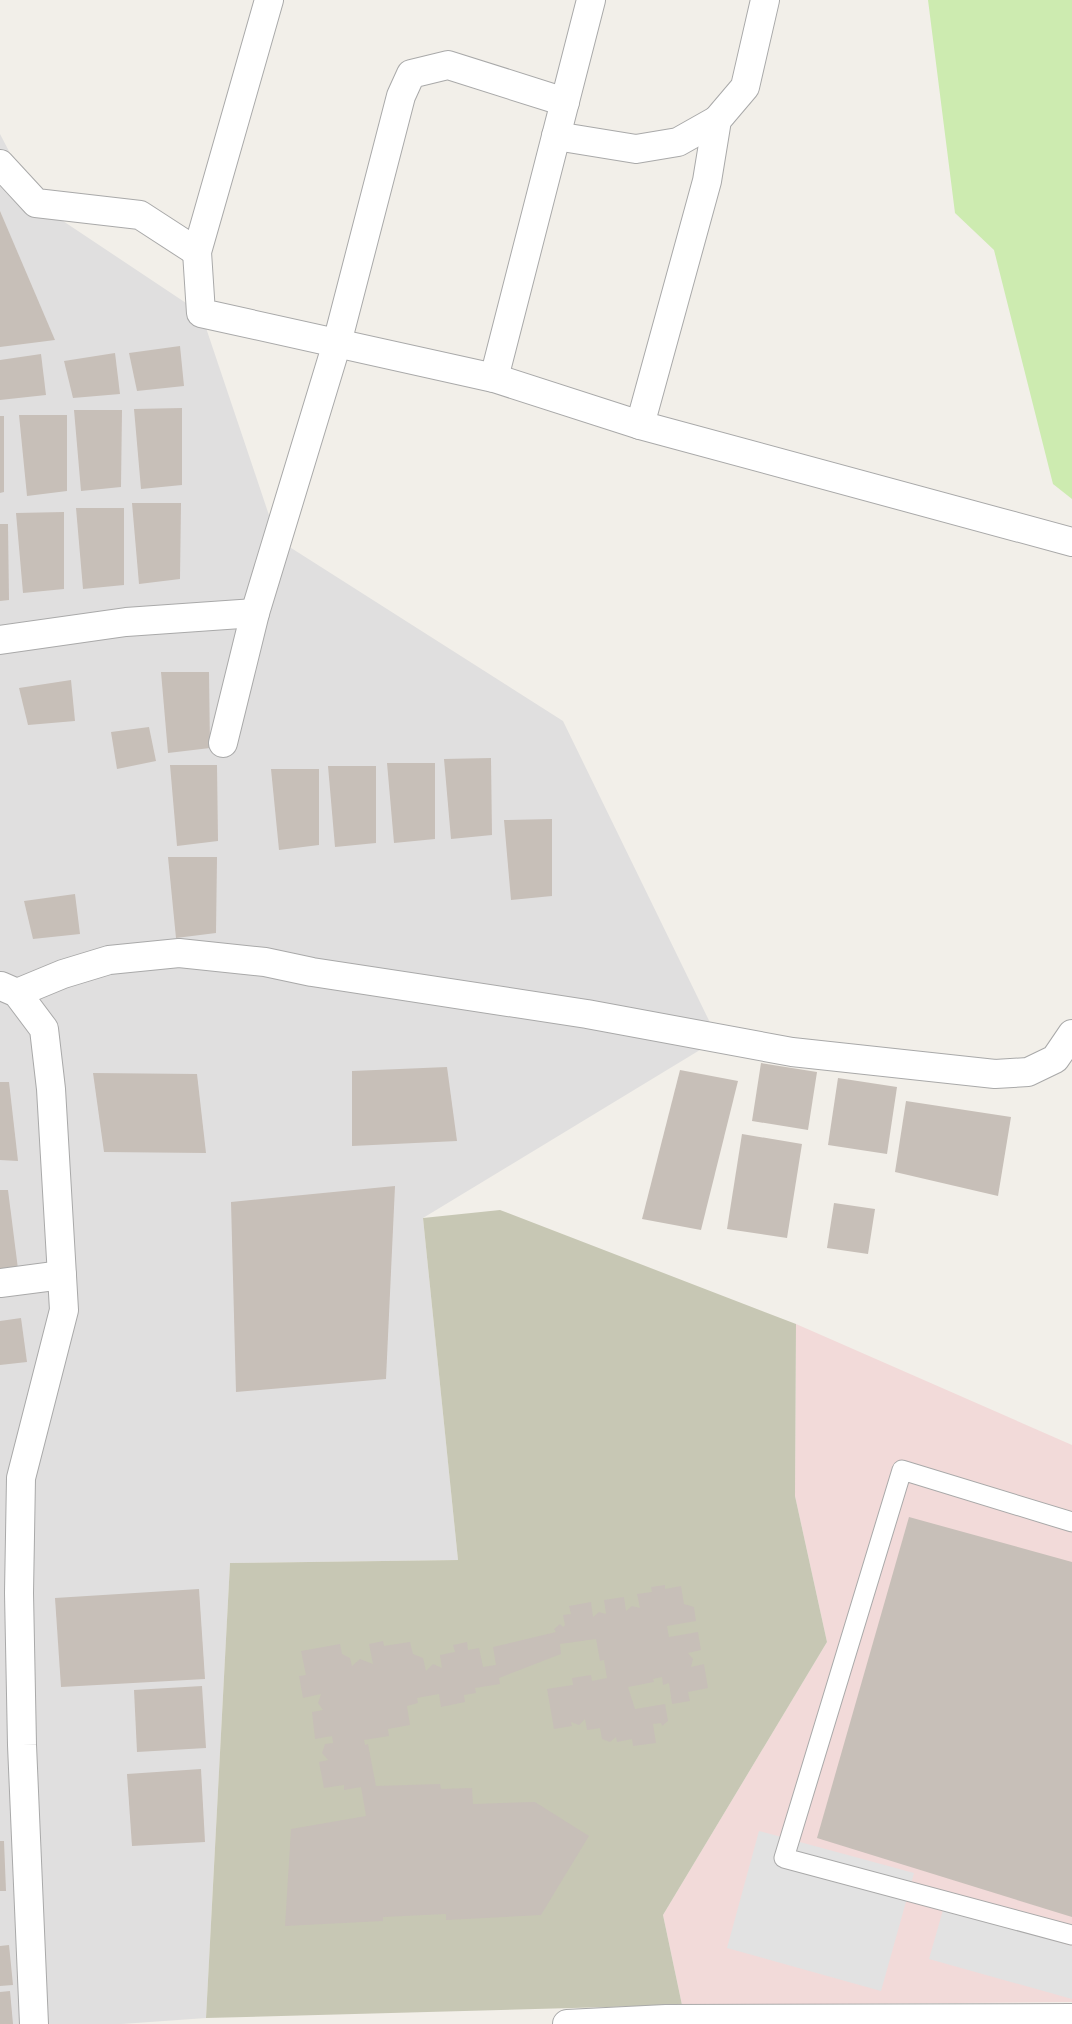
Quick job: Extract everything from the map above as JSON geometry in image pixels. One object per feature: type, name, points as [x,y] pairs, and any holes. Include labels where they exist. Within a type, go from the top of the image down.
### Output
[{"type":"street","points":[[268,0],[197,252],[201,313],[494,378],[640,425],[1072,542]]},
{"type":"street","points":[[494,378],[591,0]]},
{"type":"street","points":[[556,136],[636,149],[678,142],[717,120],[745,87],[765,0]]},
{"type":"street","points":[[223,743],[255,612],[337,343],[401,96],[411,74],[448,65],[565,102]]},
{"type":"street","points":[[640,425],[707,181],[717,120]]},
{"type":"street","points":[[0,164],[36,203],[140,215],[197,252]]},
{"type":"street","points":[[0,640],[126,622],[255,612]]},
{"type":"street","points":[[34,2024],[11,1746],[10,1479],[64,1310],[51,1089],[44,1029],[8,989],[109,960],[178,953],[265,962],[312,972],[587,1014],[792,1052],[995,1074],[1028,1072],[1055,1059],[1072,1034]]},
{"type":"street","points":[[0,1283],[62,1275]]},
{"type":"street","points":[[567,2024],[666,2018],[1072,2018]]},
{"type":"lane","points":[[1072,1522],[902,1470],[784,1858],[1072,1936]]},
{"type":"shaded area","points":[[0,134],[36,203],[201,313],[277,539],[563,721],[718,1039],[423,1218],[458,1560],[230,1563],[206,2018],[122,2024],[0,2024]]},
{"type":"shaded area","points":[[500,1210],[796,1324],[795,1496],[827,1642],[663,1915],[682,2005],[206,2018],[230,1563],[458,1560],[423,1218]]},
{"type":"shaded area","points":[[796,1324],[1072,1445],[1072,2002],[682,2005],[663,1915],[827,1642],[795,1496]]},
{"type":"shaded area","points":[[759,1831],[914,1873],[881,1991],[727,1948]]},
{"type":"shaded area","points":[[943,1910],[1072,1946],[1072,1999],[929,1959]]},
{"type":"green space","points":[[928,0],[1072,0],[1072,499],[1053,484],[994,250],[955,213]]},
{"type":"building","points":[[0,211],[55,340],[0,347]]},
{"type":"building","points":[[180,346],[184,386],[137,391],[129,353]]},
{"type":"building","points":[[115,353],[120,394],[73,398],[64,361]]},
{"type":"building","points":[[41,354],[46,395],[0,400],[0,360]]},
{"type":"building","points":[[182,408],[182,485],[141,489],[134,409]]},
{"type":"building","points":[[74,410],[122,410],[121,487],[81,491]]},
{"type":"building","points":[[19,415],[67,415],[67,491],[27,496]]},
{"type":"building","points":[[0,416],[4,416],[4,492],[0,493]]},
{"type":"building","points":[[132,503],[181,503],[180,579],[139,584]]},
{"type":"building","points":[[76,508],[124,508],[124,585],[83,589]]},
{"type":"building","points":[[64,512],[64,589],[23,593],[16,513]]},
{"type":"building","points":[[0,524],[8,524],[9,600],[0,601]]},
{"type":"building","points":[[161,672],[209,672],[210,748],[168,753]]},
{"type":"building","points":[[71,680],[75,721],[28,725],[19,688]]},
{"type":"building","points":[[149,727],[156,761],[117,769],[111,732]]},
{"type":"building","points":[[491,758],[492,835],[451,839],[444,759]]},
{"type":"building","points":[[387,763],[435,763],[435,839],[394,843]]},
{"type":"building","points":[[170,765],[217,765],[218,841],[177,846]]},
{"type":"building","points":[[328,766],[376,766],[376,843],[335,847]]},
{"type":"building","points":[[271,769],[319,769],[319,845],[279,850]]},
{"type":"building","points":[[552,819],[552,896],[511,900],[504,820]]},
{"type":"building","points":[[168,857],[217,857],[216,933],[176,938]]},
{"type":"building","points":[[75,894],[80,934],[33,939],[24,901]]},
{"type":"building","points":[[761,1063],[817,1072],[808,1130],[752,1121]]},
{"type":"building","points":[[447,1067],[457,1141],[352,1146],[352,1071]]},
{"type":"building","points":[[680,1070],[738,1081],[701,1230],[642,1219]]},
{"type":"building","points":[[93,1073],[197,1074],[206,1153],[104,1152]]},
{"type":"building","points":[[838,1078],[897,1087],[887,1154],[828,1145]]},
{"type":"building","points":[[0,1082],[9,1082],[18,1161],[0,1160]]},
{"type":"building","points":[[906,1101],[1011,1117],[998,1196],[895,1172]]},
{"type":"building","points":[[742,1134],[802,1144],[787,1238],[727,1229]]},
{"type":"building","points":[[395,1186],[386,1379],[236,1392],[231,1202]]},
{"type":"building","points":[[0,1190],[8,1190],[18,1269],[0,1269]]},
{"type":"building","points":[[834,1203],[875,1209],[868,1254],[827,1248]]},
{"type":"building","points":[[21,1318],[27,1362],[0,1365],[0,1321]]},
{"type":"building","points":[[909,1517],[1072,1562],[1072,1917],[817,1838]]},
{"type":"building","points":[[665,1585],[665,1589],[681,1586],[684,1604],[694,1607],[696,1621],[667,1626],[669,1637],[698,1632],[701,1650],[688,1653],[693,1659],[691,1667],[704,1664],[708,1688],[688,1692],[690,1701],[672,1704],[669,1683],[663,1685],[662,1677],[653,1679],[654,1682],[628,1687],[635,1709],[665,1704],[668,1721],[662,1726],[661,1723],[653,1724],[656,1743],[633,1746],[632,1739],[617,1742],[616,1737],[610,1742],[602,1739],[600,1728],[587,1730],[585,1719],[579,1725],[571,1722],[572,1726],[554,1729],[547,1689],[573,1685],[572,1678],[591,1675],[592,1681],[607,1678],[604,1660],[600,1661],[596,1639],[560,1644],[561,1654],[499,1678],[500,1684],[475,1688],[476,1693],[464,1695],[465,1702],[441,1707],[439,1694],[417,1698],[418,1703],[407,1706],[410,1725],[388,1729],[389,1736],[364,1740],[365,1745],[368,1744],[376,1786],[440,1784],[441,1789],[472,1788],[473,1804],[535,1802],[589,1836],[541,1915],[446,1920],[446,1914],[383,1917],[383,1921],[285,1926],[291,1829],[366,1816],[361,1787],[344,1790],[344,1785],[324,1788],[319,1762],[328,1760],[322,1753],[325,1744],[333,1743],[332,1736],[315,1739],[312,1712],[323,1710],[318,1703],[321,1694],[303,1698],[299,1676],[306,1675],[301,1651],[340,1644],[342,1654],[350,1658],[352,1666],[360,1659],[373,1664],[369,1644],[383,1641],[384,1646],[410,1642],[413,1654],[423,1658],[426,1671],[433,1664],[442,1668],[440,1655],[455,1652],[453,1645],[467,1642],[468,1650],[479,1648],[483,1667],[496,1665],[493,1647],[556,1632],[554,1629],[560,1624],[563,1627],[565,1625],[563,1615],[571,1614],[569,1606],[591,1602],[593,1617],[599,1612],[606,1614],[604,1600],[624,1597],[626,1611],[632,1606],[640,1608],[637,1594],[652,1592],[651,1587]]},
{"type":"building","points":[[199,1589],[205,1679],[61,1687],[55,1598]]},
{"type":"building","points":[[202,1686],[206,1748],[137,1752],[134,1690]]},
{"type":"building","points":[[201,1769],[205,1842],[132,1846],[127,1774]]},
{"type":"building","points":[[0,1841],[4,1841],[6,1891],[0,1891]]},
{"type":"building","points":[[9,1945],[13,1985],[0,1986],[0,1946]]},
{"type":"building","points":[[10,1991],[13,2024],[0,2024],[0,1992]]}]
